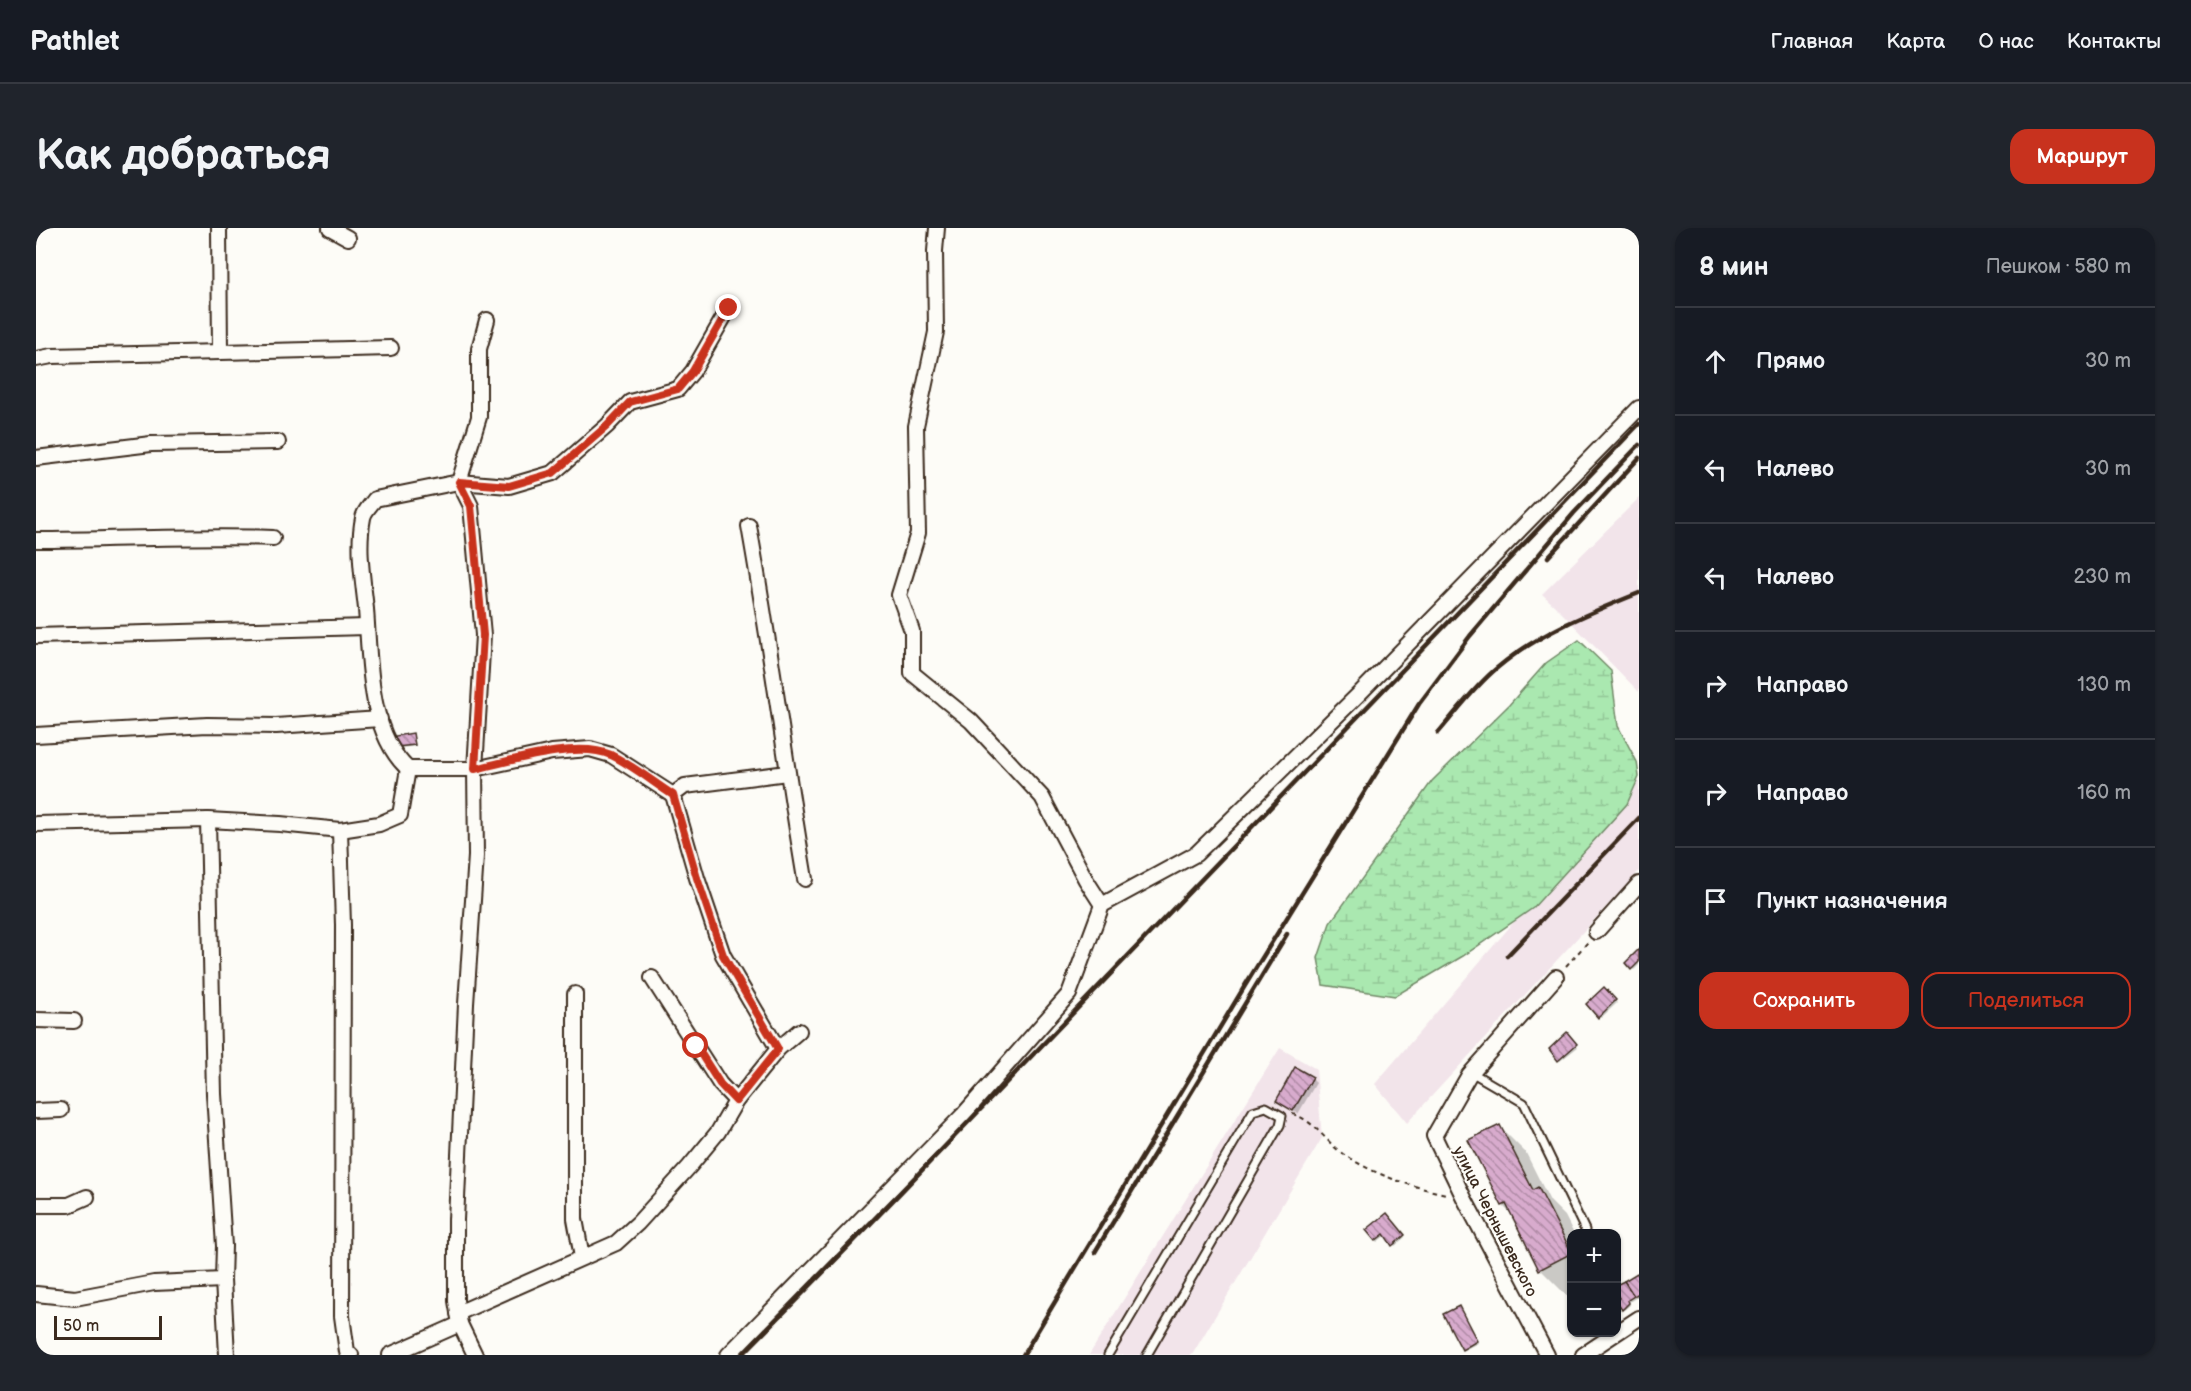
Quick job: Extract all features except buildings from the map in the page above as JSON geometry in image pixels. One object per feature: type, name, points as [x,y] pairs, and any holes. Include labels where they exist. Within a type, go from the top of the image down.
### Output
[{"type":"street","points":[[219,228],[220,351]]},
{"type":"street","points":[[330,228],[348,238]]},
{"type":"street","points":[[937,228],[936,332],[916,426],[918,533],[899,595],[912,631],[912,674],[971,721],[1042,797],[1086,880],[1102,905]]},
{"type":"street","points":[[729,308],[693,371],[678,389],[630,402],[607,426],[553,473],[509,486],[459,482],[375,499],[363,516],[360,551],[370,677],[383,731],[395,758],[408,769],[475,769],[552,752],[590,749],[611,755],[673,795],[697,878],[723,955],[778,1049]]},
{"type":"street","points":[[475,1355],[459,1318],[456,1301],[456,1220],[466,1004],[476,856],[475,769],[483,635],[471,506],[459,482],[479,417],[479,349],[487,320]]},
{"type":"street","points":[[36,359],[52,356],[391,348]]},
{"type":"street","points":[[728,1355],[963,1115],[1069,994],[1102,905],[1196,854],[1358,695],[1639,408]]},
{"type":"street","points":[[36,458],[151,444],[278,442]]},
{"type":"street","points":[[749,526],[767,625],[787,773],[805,879]]},
{"type":"street","points":[[36,540],[214,536],[273,538]]},
{"type":"street","points":[[36,636],[367,627]]},
{"type":"street","points":[[36,735],[207,725],[276,726],[380,719]]},
{"type":"street","points":[[36,824],[208,820],[340,830],[379,824],[400,815],[408,769]]},
{"type":"street","points":[[673,795],[685,786],[787,773]]},
{"type":"street","points":[[208,820],[214,1094],[224,1246],[223,1280],[227,1355]]},
{"type":"street","points":[[340,830],[343,925],[342,1317],[347,1352],[351,1355]]},
{"type":"street","points":[[1596,932],[1639,884]]},
{"type":"street","points":[[1471,1072],[1556,977]]},
{"type":"street","points":[[652,978],[720,1084],[736,1101]]},
{"type":"street","points":[[575,994],[575,1219],[582,1257]]},
{"type":"street","points":[[36,1020],[74,1021]]},
{"type":"street","points":[[390,1355],[582,1257],[616,1243],[638,1223],[718,1132],[736,1101],[778,1049],[799,1031]]},
{"type":"street","name":"улица Чернышевского","points":[[1471,1072],[1434,1136],[1547,1355]]},
{"type":"street","points":[[36,1111],[62,1110]]},
{"type":"street","points":[[36,1205],[69,1205],[87,1197]]},
{"type":"street","points":[[36,1294],[75,1298],[154,1283],[223,1280]]},
{"type":"street","points":[[1583,1355],[1639,1318]]},
{"type":"lane","points":[[1471,1072],[1524,1103],[1586,1229]]},
{"type":"lane","points":[[1108,1355],[1253,1111],[1266,1107],[1282,1116],[1280,1125],[1147,1355]]},
{"type":"path","points":[[1556,977],[1596,932]]},
{"type":"path","points":[[1282,1116],[1294,1113],[1303,1118],[1341,1153],[1374,1172],[1414,1188],[1464,1198]]},
{"type":"shaded area","points":[[1639,498],[1639,692],[1542,594]]},
{"type":"shaded area","points":[[1639,776],[1639,871],[1407,1123],[1375,1084]]},
{"type":"shaded area","points":[[1280,1048],[1316,1069],[1322,1138],[1192,1355],[1089,1355]]},
{"type":"green space","points":[[1579,640],[1611,671],[1618,726],[1637,762],[1639,777],[1627,804],[1533,908],[1463,956],[1395,996],[1323,985],[1318,958],[1330,923],[1432,781],[1509,705],[1546,663]]},
{"type":"railway","points":[[742,1355],[1639,424]]},
{"type":"railway","points":[[1023,1355],[1246,984],[1419,704],[1470,636],[1574,513],[1639,445]]},
{"type":"railway","points":[[1548,557],[1639,458]]},
{"type":"railway","points":[[1438,733],[1481,683],[1530,644],[1565,625],[1639,593]]},
{"type":"railway","points":[[1507,956],[1639,818]]},
{"type":"railway","points":[[1095,1252],[1287,934]]},
{"type":"route","points":[[696,1046],[720,1084],[736,1101],[778,1049],[723,955],[697,878],[673,795],[611,755],[590,749],[552,752],[475,769],[483,635],[471,506],[459,482],[509,486],[553,473],[607,426],[630,402],[678,389],[693,371],[729,308]]}]
